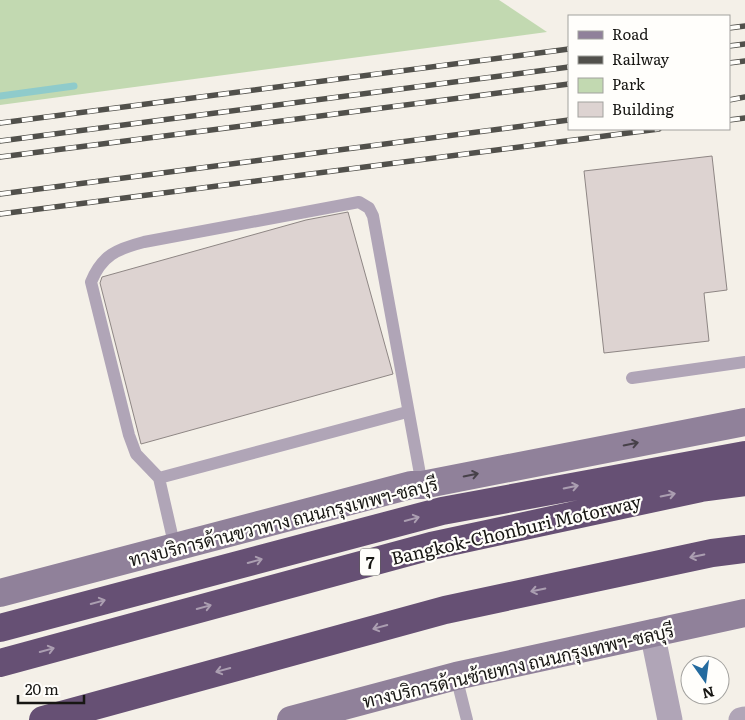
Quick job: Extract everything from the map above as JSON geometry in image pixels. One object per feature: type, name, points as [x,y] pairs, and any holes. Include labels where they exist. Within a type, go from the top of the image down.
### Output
[{"type":"highway","points":[[0,628],[442,511],[745,455]]},
{"type":"highway","name":"Bangkok-Chonburi Motorway","points":[[0,663],[431,546],[701,488],[745,482]]},
{"type":"highway","points":[[43,720],[445,610],[712,553],[745,548]]},
{"type":"main road","name":"ทางบริการด้านขวาทาง ถนนกรุงเทพฯ-ชลบุรี","points":[[0,593],[411,485],[422,485],[745,422]]},
{"type":"main road","name":"ทางบริการด้านซ้ายทาง ถนนกรุงเทพฯ-ชลบุรี","points":[[291,720],[321,716],[456,676],[745,612]]},
{"type":"street","points":[[652,632],[670,720]]},
{"type":"street","points":[[741,720],[745,719]]},
{"type":"lane","points":[[175,548],[159,478],[136,454],[129,435],[91,282],[103,259],[123,248],[359,202],[365,204],[373,216],[407,412],[422,485]]},
{"type":"lane","points":[[632,378],[745,362]]},
{"type":"lane","points":[[159,478],[407,412]]},
{"type":"lane","points":[[456,676],[467,720]]},
{"type":"green space","points":[[0,0],[499,0],[547,32],[0,105]]},
{"type":"building","points":[[712,156],[727,290],[704,293],[709,341],[604,353],[584,171]]},
{"type":"building","points":[[348,212],[393,374],[141,444],[100,283],[102,277],[306,220]]},
{"type":"waterway","points":[[0,96],[74,86]]},
{"type":"railway","points":[[730,28],[745,26]]},
{"type":"railway","points":[[730,46],[745,44]]},
{"type":"railway","points":[[0,123],[568,49]]},
{"type":"railway","points":[[730,63],[745,61]]},
{"type":"railway","points":[[0,141],[568,67]]},
{"type":"railway","points":[[0,157],[568,84]]},
{"type":"railway","points":[[730,100],[745,97]]},
{"type":"railway","points":[[730,120],[745,118]]},
{"type":"railway","points":[[0,194],[568,120]]},
{"type":"railway","points":[[0,214],[651,130]]}]
